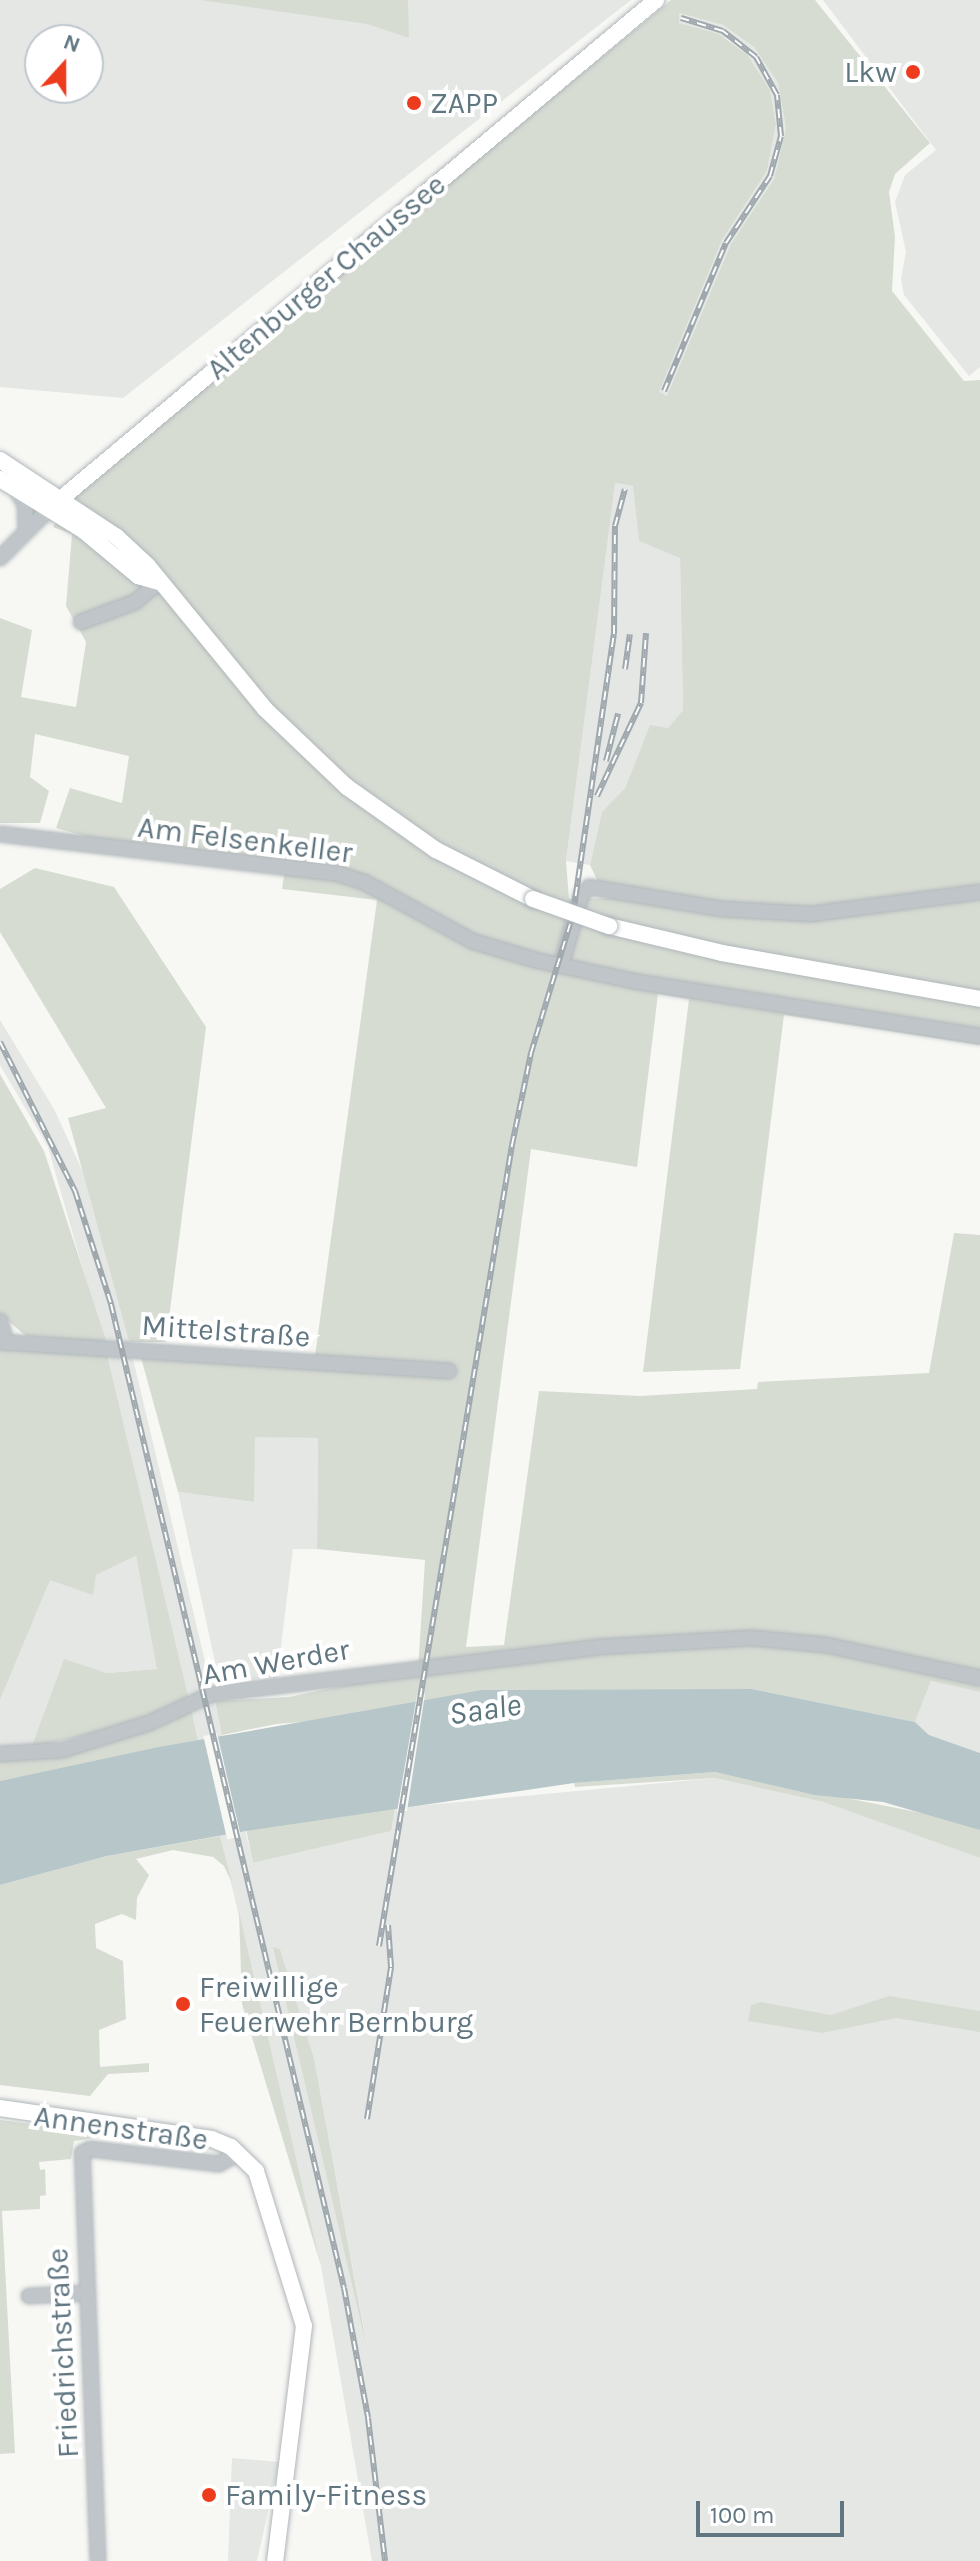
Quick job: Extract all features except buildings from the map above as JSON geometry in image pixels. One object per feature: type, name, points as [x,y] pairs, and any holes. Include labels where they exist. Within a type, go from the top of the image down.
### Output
[{"type":"main road","name":"Altenburger Chaussee","points":[[56,502],[656,0]]},
{"type":"main road","points":[[0,460],[56,502],[117,537],[159,582],[265,709],[339,780],[436,850],[533,899],[609,926],[711,951],[980,999]]},
{"type":"main road","points":[[6,482],[56,502]]},
{"type":"main road","name":"Annenstraße","points":[[0,2108],[212,2139],[239,2153],[264,2191],[304,2326],[275,2561]]},
{"type":"street","points":[[6,482],[25,504],[26,531]]},
{"type":"street","name":"Altenburger Chaussee","points":[[0,558],[56,502]]},
{"type":"street","points":[[81,622],[135,602],[159,582]]},
{"type":"street","name":"Am Felsenkeller","points":[[0,834],[339,874],[376,888],[472,941],[561,966],[980,1036]]},
{"type":"street","points":[[561,966],[581,896],[589,887],[722,909],[811,914],[980,892]]},
{"type":"street","points":[[0,1321],[3,1342]]},
{"type":"street","name":"Mittelstraße","points":[[3,1342],[449,1371]]},
{"type":"street","name":"Am Werder","points":[[0,1754],[62,1750],[149,1723],[212,1694],[521,1655],[752,1638],[826,1645],[980,1678]]},
{"type":"street","name":"Annenstraße","points":[[90,2149],[219,2164],[239,2153]]},
{"type":"street","name":"Friedrichstraße","points":[[90,2149],[81,2157],[98,2561]]},
{"type":"street","points":[[29,2296],[86,2293]]},
{"type":"shaded area","points":[[0,0],[631,0],[123,398],[0,387]]},
{"type":"shaded area","points":[[200,0],[408,0],[409,38],[367,24]]},
{"type":"shaded area","points":[[671,0],[815,0],[930,143],[895,174],[889,192],[895,237],[892,291],[964,381],[980,380],[980,889],[806,908],[678,899],[598,882],[590,865],[602,812],[625,788],[650,725],[668,728],[683,710],[680,558],[639,541],[633,486],[615,483],[566,861],[569,899],[618,898],[796,916],[980,894],[980,1045],[784,1015],[740,1369],[643,1372],[689,999],[658,994],[637,1167],[531,1149],[466,1647],[504,1645],[539,1391],[640,1396],[757,1389],[758,1382],[929,1373],[954,1233],[980,1235],[980,1692],[931,1681],[915,1722],[752,1689],[276,1724],[222,1735],[215,1701],[289,1697],[418,1670],[425,1560],[317,1549],[318,1438],[255,1437],[254,1502],[178,1492],[140,1354],[315,1356],[377,900],[282,889],[286,863],[117,845],[56,828],[70,788],[122,803],[129,756],[35,734],[30,777],[49,791],[40,823],[0,823],[0,618],[32,630],[21,697],[76,707],[86,642],[66,606],[72,534],[53,527],[78,490]],"holes":[[[679,13],[723,25],[754,47],[778,83],[786,128],[774,179],[731,244],[667,396],[659,392],[722,240],[767,171],[776,124],[770,90],[747,54],[719,34],[679,23]]]},
{"type":"shaded area","points":[[823,0],[980,0],[980,367],[969,376],[904,295],[901,279],[906,252],[895,202],[905,175],[936,150]]},
{"type":"shaded area","points":[[679,13],[723,25],[754,47],[778,83],[786,128],[774,179],[731,245],[667,397],[658,393],[722,239],[767,171],[776,124],[770,90],[747,54],[729,39],[678,23]]},
{"type":"shaded area","points":[[614,483],[633,486],[680,558],[683,710],[668,728],[650,726],[625,788],[602,813],[590,865],[566,861]]},
{"type":"shaded area","points":[[35,868],[114,887],[206,1027],[166,1342],[129,1342],[68,1118],[106,1108],[0,932],[0,889]]},
{"type":"shaded area","points":[[0,1020],[54,1109],[83,1172],[129,1342],[253,1863],[390,1831],[395,1808],[715,1778],[823,1802],[980,1858],[980,2561],[372,2561],[321,2266],[107,1354],[48,1147],[0,1065]],"holes":[[[280,1949],[314,2058],[368,2351]]]},
{"type":"shaded area","points":[[0,1074],[44,1151],[107,1343],[26,1336],[0,1314]]},
{"type":"shaded area","points":[[0,1348],[107,1354],[189,1700],[144,1721],[31,1748],[64,1659],[107,1673],[157,1669],[136,1556],[96,1575],[93,1595],[50,1580],[0,1700]]},
{"type":"shaded area","points":[[255,1436],[318,1438],[317,1549],[293,1549],[277,1678],[219,1680],[178,1492],[253,1502]]},
{"type":"shaded area","points":[[136,1556],[158,1669],[107,1673],[64,1660],[31,1748],[0,1747],[0,1700],[50,1579],[96,1575]]},
{"type":"shaded area","points":[[931,1681],[980,1692],[980,1753],[929,1735],[915,1722]]},
{"type":"shaded area","points":[[191,1709],[198,1741],[0,1781],[0,1760]]},
{"type":"shaded area","points":[[715,1772],[962,1821],[980,1830],[980,1858],[823,1802],[715,1778],[575,1787],[574,1783]]},
{"type":"shaded area","points":[[241,1804],[395,1808],[391,1831],[253,1863]]},
{"type":"shaded area","points":[[220,1836],[232,1883],[224,1866],[213,1857],[173,1850],[136,1859],[149,1875],[137,1898],[136,1920],[122,1914],[95,1924],[96,1948],[123,1961],[126,2019],[99,2030],[100,2067],[149,2063],[149,2072],[108,2074],[90,2096],[0,2085],[0,1885],[107,1856]]},
{"type":"shaded area","points":[[239,1912],[321,2266],[242,2004]]},
{"type":"shaded area","points":[[273,1947],[280,1949],[314,2058],[368,2353]]},
{"type":"shaded area","points":[[889,1996],[980,2011],[980,2032],[896,2018],[822,2033],[748,2021],[751,2005],[761,2002],[831,2015]]},
{"type":"shaded area","points":[[0,2120],[116,2135],[74,2141],[71,2159],[39,2162],[40,2170],[45,2169],[46,2195],[40,2196],[40,2209],[2,2211],[15,2453],[0,2454]]},
{"type":"shaded area","points":[[232,2458],[279,2462],[257,2561],[228,2561]]},
{"type":"water","name":"Saale","points":[[752,1689],[915,1722],[929,1735],[980,1753],[980,1830],[883,1802],[815,1795],[715,1772],[574,1783],[246,1831],[107,1856],[0,1885],[0,1781],[159,1747],[482,1690]]},
{"type":"pier","points":[[425,1694],[407,1811],[397,1812],[417,1695]]},
{"type":"pier","points":[[217,1733],[241,1836],[227,1839],[203,1736]]},
{"type":"railway","points":[[664,391],[726,243],[770,176],[781,136],[777,95],[756,57],[723,31],[681,18]]},
{"type":"railway","points":[[379,1946],[512,1145],[531,1053],[573,914],[614,634],[615,526],[625,489]]},
{"type":"railway","points":[[597,796],[641,703],[646,633]]},
{"type":"railway","points":[[625,669],[630,634]]},
{"type":"railway","points":[[606,761],[618,714]]},
{"type":"railway","points":[[0,1042],[75,1191],[111,1304],[344,2288],[368,2418],[385,2561]]},
{"type":"railway","points":[[367,2119],[391,1967],[388,1925]]},
{"type":"place","name":"Lkw","points":[[913,72]]},
{"type":"place","name":"ZAPP","points":[[414,103]]},
{"type":"place","name":"Freiwillige Feuerwehr Bernburg","points":[[183,2004]]},
{"type":"place","name":"Family-Fitness","points":[[209,2495]]}]
